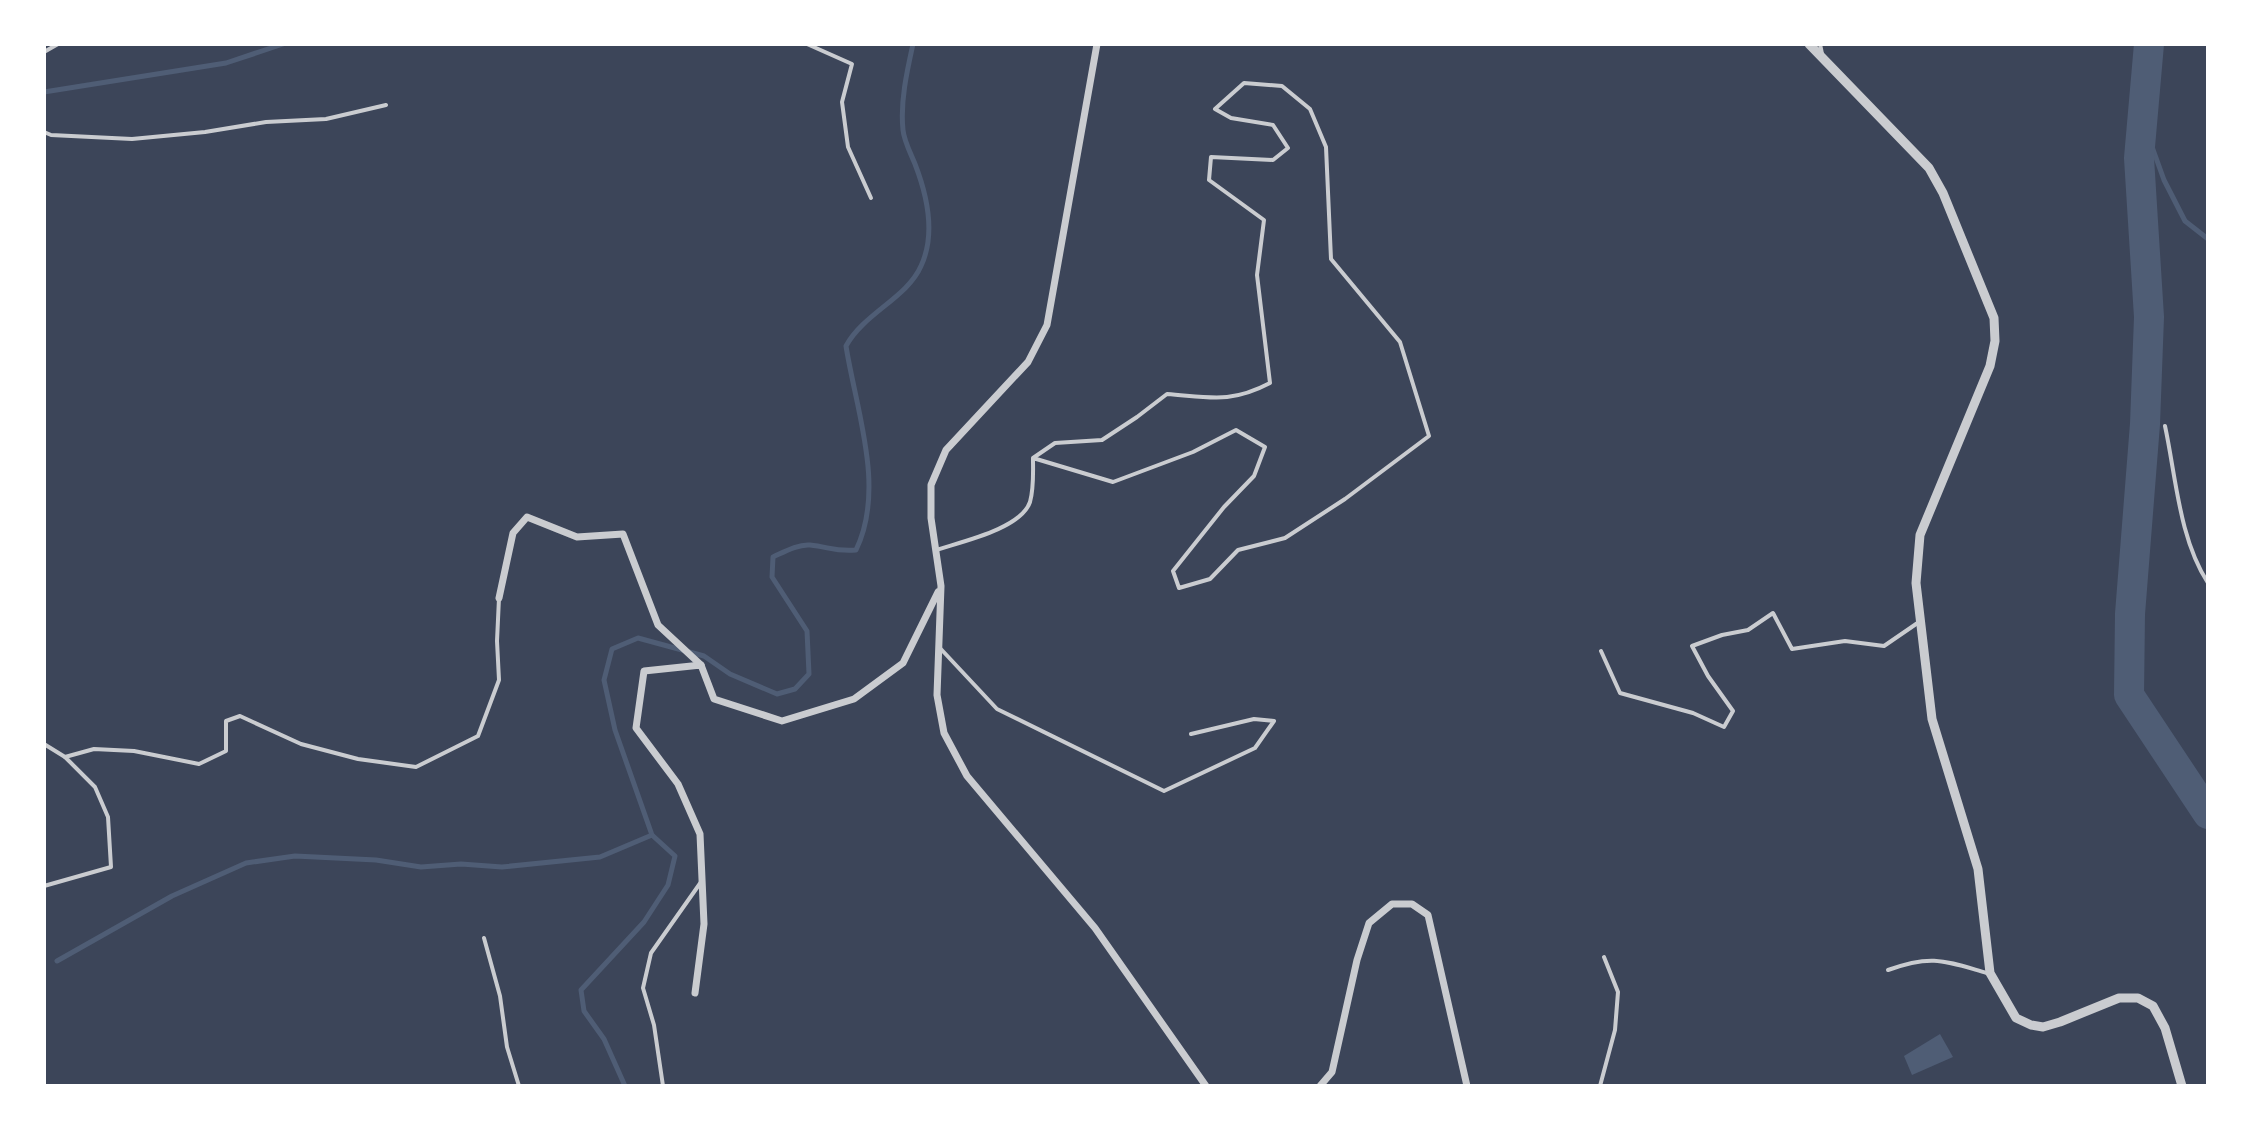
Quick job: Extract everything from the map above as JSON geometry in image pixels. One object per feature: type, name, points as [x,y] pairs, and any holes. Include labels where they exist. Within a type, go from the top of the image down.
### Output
[{"type":"street","points":[[1097,44],[1047,325],[1028,362],[946,450],[931,485],[931,518],[941,586],[937,695],[944,733],[967,776],[1095,928],[1206,1086]]},
{"type":"street","points":[[1809,44],[1929,168],[1943,193],[1994,318],[1995,341],[1990,366],[1920,535],[1916,583],[1932,719],[1978,869],[1990,973],[2016,1018],[2031,1025],[2043,1027],[2060,1022],[2119,998],[2138,998],[2153,1006],[2165,1028],[2182,1086]]},
{"type":"street","points":[[499,598],[513,533],[527,517],[577,537],[623,534],[658,625],[700,664],[714,699],[782,721],[854,699],[903,663],[941,586]]},
{"type":"street","points":[[695,993],[704,924],[700,834],[678,784],[636,728],[644,671],[700,664]]},
{"type":"street","points":[[1320,1086],[1332,1072],[1357,960],[1369,923],[1392,904],[1412,904],[1428,915],[1467,1086]]},
{"type":"lane","points":[[44,52],[58,44]]},
{"type":"lane","points":[[807,44],[852,64],[842,102],[848,147],[871,198]]},
{"type":"lane","points":[[1820,44],[1822,57]]},
{"type":"lane","points":[[1244,83],[1282,86],[1310,109],[1326,147],[1331,259],[1400,342],[1429,436],[1345,499],[1285,538],[1238,550],[1210,579],[1179,588],[1173,571],[1224,507],[1254,476],[1265,447],[1236,430],[1193,452],[1113,482],[1033,458],[1055,443],[1102,440],[1167,394],[1227,399],[1270,383],[1257,275],[1264,220],[1209,180],[1211,157],[1273,160],[1288,148],[1273,125],[1231,118],[1215,109],[1244,83]]},
{"type":"lane","points":[[44,132],[51,135],[132,139],[266,122],[326,119],[386,105]]},
{"type":"lane","points":[[2165,426],[2185,524],[2197,566],[2208,583]]},
{"type":"lane","points":[[936,550],[1001,530],[1029,506],[1034,483],[1033,458]]},
{"type":"lane","points":[[65,757],[94,749],[199,764],[226,751],[226,721],[240,716],[301,744],[358,759],[416,767],[478,736],[499,680],[499,598]]},
{"type":"lane","points":[[1601,651],[1620,693],[1693,713],[1724,727],[1733,711],[1708,676],[1692,646],[1748,630],[1773,613],[1792,649],[1845,641],[1884,646],[1921,620]]},
{"type":"lane","points":[[939,647],[997,709],[1164,791],[1255,748],[1274,721],[1254,719],[1191,734]]},
{"type":"lane","points":[[44,744],[65,757],[95,787],[108,817],[111,867],[44,886]]},
{"type":"lane","points":[[663,1086],[654,1025],[643,988],[651,953],[702,880]]},
{"type":"lane","points":[[484,938],[500,996],[507,1047],[519,1086]]},
{"type":"lane","points":[[1600,1086],[1615,1030],[1618,992],[1604,957]]},
{"type":"lane","points":[[1888,970],[1912,961],[1936,958],[1990,973]]},
{"type":"shaded area","points":[[44,44],[2208,44],[2208,1086],[44,1086]]},
{"type":"shaded area","points":[[1940,1034],[1953,1057],[1912,1075],[1904,1056]]},
{"type":"waterway","points":[[44,92],[226,63],[283,44]]},
{"type":"waterway","points":[[57,961],[172,896],[246,863],[295,856],[376,860],[421,867],[461,864],[502,867],[600,857],[652,835],[615,730],[604,680],[612,649],[638,638],[704,656],[730,674],[777,694],[795,689],[809,674],[807,631],[772,577],[773,557],[805,545],[856,550],[865,526],[869,475],[846,346],[863,324],[906,287],[926,254],[929,228],[926,201],[906,143],[902,119],[913,44]]},
{"type":"waterway","points":[[2149,44],[2139,158],[2149,317],[2145,424],[2130,614],[2129,695],[2208,814]]},
{"type":"waterway","points":[[2142,119],[2164,180],[2185,221],[2208,239]]},
{"type":"waterway","points":[[625,1086],[604,1039],[584,1011],[581,990],[644,922],[668,885],[675,856],[652,835]]}]
